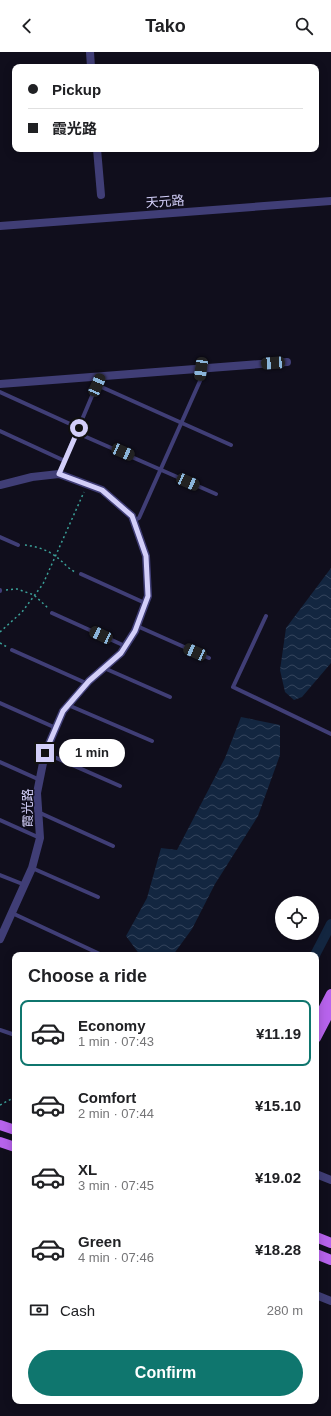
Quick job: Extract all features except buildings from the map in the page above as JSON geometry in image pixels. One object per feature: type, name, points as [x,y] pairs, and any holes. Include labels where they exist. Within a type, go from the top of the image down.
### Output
[{"type":"main road","points":[[319,1017],[331,994]]},
{"type":"main road","points":[[319,1032],[331,1009]]},
{"type":"main road","points":[[0,1125],[12,1129]]},
{"type":"main road","points":[[0,1142],[12,1146]]},
{"type":"main road","points":[[319,1238],[331,1243]]},
{"type":"main road","points":[[319,1255],[331,1260]]},
{"type":"street","points":[[90,52],[91,64]]},
{"type":"street","points":[[97,152],[100,195]]},
{"type":"street","name":"天元路","points":[[0,226],[331,201]]},
{"type":"street","points":[[0,384],[287,362]]},
{"type":"street","name":"霞光路","points":[[0,485],[59,474],[102,490],[132,516],[146,556],[148,596],[137,626],[121,653],[87,684],[63,711],[45,753],[37,793],[40,838],[32,868],[0,939]]},
{"type":"street","points":[[319,1175],[331,1180]]},
{"type":"street","points":[[319,1296],[331,1301]]},
{"type":"lane","points":[[133,520],[139,518],[200,380],[201,369]]},
{"type":"lane","points":[[59,474],[101,376]]},
{"type":"lane","points":[[97,385],[231,445]]},
{"type":"lane","points":[[0,392],[79,428],[84,436],[216,494]]},
{"type":"lane","points":[[0,431],[65,461]]},
{"type":"lane","points":[[0,537],[18,544]]},
{"type":"lane","points":[[81,574],[146,603]]},
{"type":"lane","points":[[52,613],[125,646]]},
{"type":"lane","points":[[266,616],[233,687],[331,734]]},
{"type":"lane","points":[[137,626],[209,658]]},
{"type":"lane","points":[[12,650],[87,684]]},
{"type":"lane","points":[[104,668],[170,698]]},
{"type":"lane","points":[[0,703],[56,728]]},
{"type":"lane","points":[[68,705],[152,741]]},
{"type":"lane","points":[[45,753],[120,786]]},
{"type":"lane","points":[[0,762],[40,780]]},
{"type":"lane","points":[[38,812],[113,846]]},
{"type":"lane","points":[[0,820],[40,838]]},
{"type":"lane","points":[[32,868],[98,897]]},
{"type":"lane","points":[[0,875],[24,885]]},
{"type":"lane","points":[[12,912],[96,952]]},
{"type":"lane","points":[[0,1030],[12,1034]]},
{"type":"path","points":[[0,632],[22,612],[43,584],[87,484]]},
{"type":"path","points":[[18,544],[33,546],[55,555],[69,569],[81,574]]},
{"type":"path","points":[[0,591],[17,589],[34,595],[52,613]]},
{"type":"path","points":[[0,1105],[12,1099]]},
{"type":"water","points":[[331,568],[331,663],[302,697],[294,700],[285,692],[280,670],[286,628]]},
{"type":"water","points":[[241,717],[280,725],[280,755],[258,816],[215,884],[192,929],[175,952],[138,952],[126,936],[147,898],[161,848],[177,850],[225,758]]},
{"type":"waterway","points":[[317,952],[331,924]]},
{"type":"route","points":[[45,753],[63,711],[89,681],[121,653],[135,631],[148,596],[146,556],[132,516],[102,490],[59,474],[79,428]]}]
